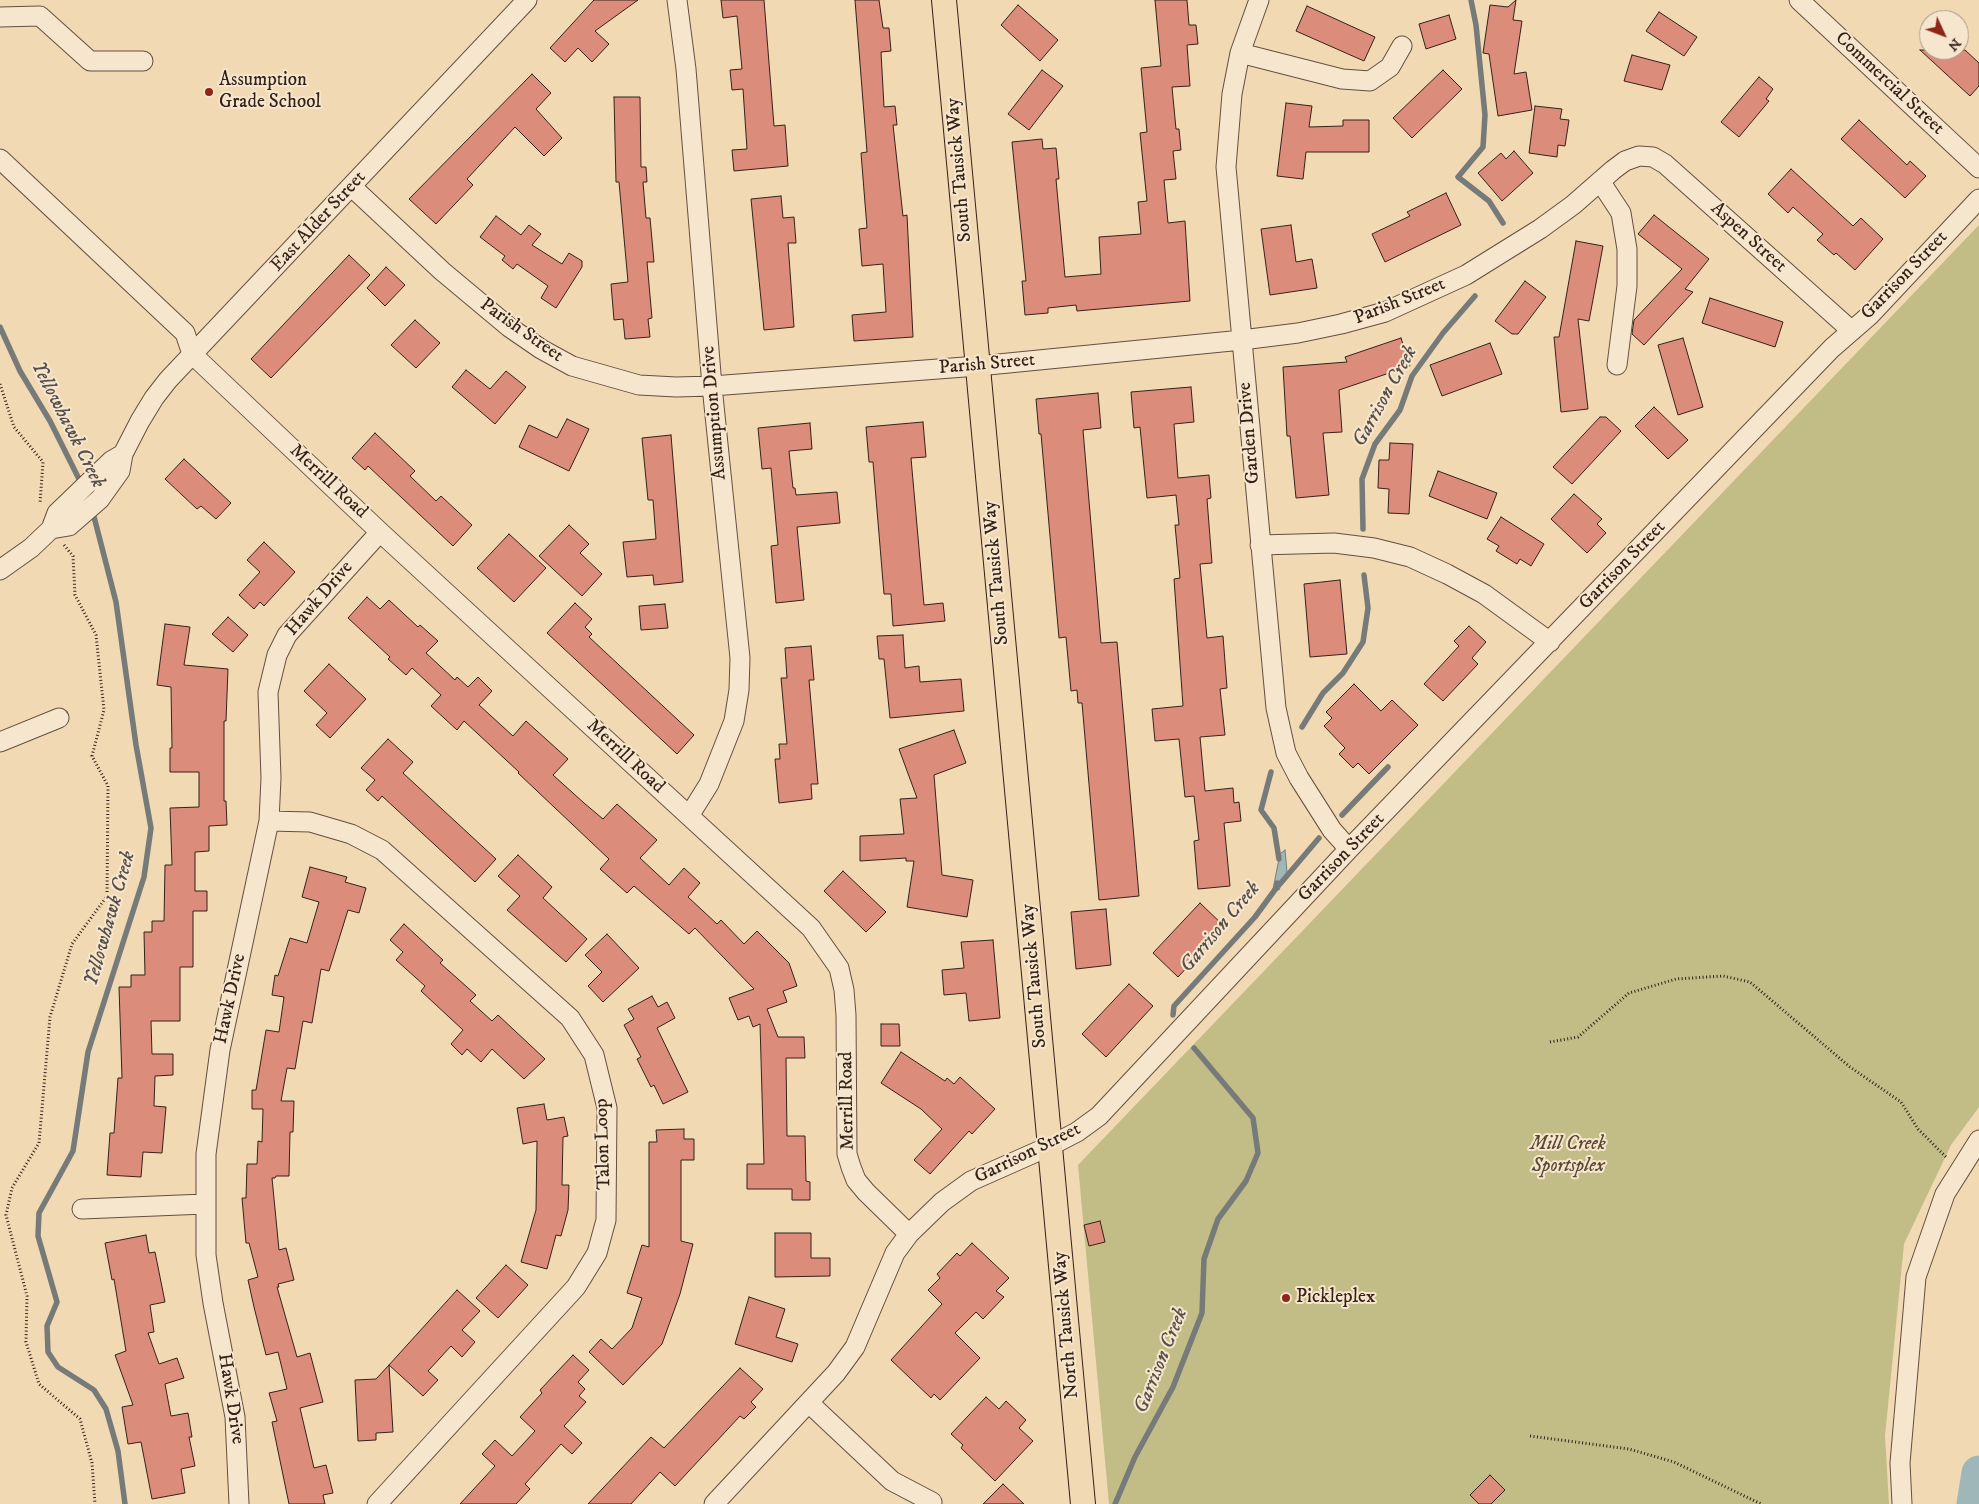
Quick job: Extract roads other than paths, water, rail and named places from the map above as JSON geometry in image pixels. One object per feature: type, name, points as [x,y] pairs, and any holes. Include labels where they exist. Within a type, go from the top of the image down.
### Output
[{"type":"main road","name":"South Tausick Way","points":[[944,0],[1050,1146]]},
{"type":"main road","name":"North Tausick Way","points":[[1050,1146],[1083,1504]]},
{"type":"street","name":"East Alder Street","points":[[0,570],[31,548],[51,529],[68,526],[100,499],[120,471],[123,454],[154,398],[192,354],[527,0]]},
{"type":"street","name":"Assumption Drive","points":[[677,0],[686,70],[712,386],[740,658],[739,690],[734,721],[723,753],[709,784],[689,816]]},
{"type":"street","name":"Garden Drive","points":[[1259,0],[1240,53],[1231,104],[1226,166],[1276,708],[1286,753],[1315,805],[1349,850]]},
{"type":"street","name":"Commercial Street","points":[[1799,0],[1979,168]]},
{"type":"street","points":[[0,17],[40,16],[90,61],[143,61]]},
{"type":"street","points":[[1240,53],[1342,79],[1370,81],[1390,67],[1402,46]]},
{"type":"street","name":"Parish Street","points":[[352,187],[479,303],[541,349],[572,366],[639,385],[676,387],[978,366],[1242,340],[1341,324],[1385,312],[1428,294],[1466,274],[1532,234],[1573,205],[1626,161],[1639,156]]},
{"type":"street","name":"Aspen Street","points":[[1639,156],[1653,157],[1665,164],[1852,330]]},
{"type":"street","points":[[0,159],[185,333],[192,354]]},
{"type":"street","points":[[1600,181],[1621,214],[1627,248],[1627,286],[1617,365]]},
{"type":"street","name":"Garrison Street","points":[[714,1504],[836,1373],[855,1346],[895,1253],[909,1234],[942,1202],[971,1181],[1050,1146],[1077,1132],[1100,1116],[1349,850],[1832,348],[1852,330],[1979,199]]},
{"type":"street","name":"Merrill Road","points":[[192,354],[380,532],[810,928],[839,968],[846,1015],[847,1154],[851,1167],[856,1180],[866,1192],[909,1234]]},
{"type":"street","name":"Hawk Drive","points":[[239,1504],[235,1417],[213,1303],[206,1254],[206,1154],[220,1050],[269,821],[271,778],[268,692],[277,655],[287,635],[302,616],[380,532]]},
{"type":"street","points":[[1260,545],[1334,543],[1374,548],[1410,557],[1484,594],[1550,642]]},
{"type":"street","points":[[0,742],[59,718]]},
{"type":"street","name":"Talon Loop","points":[[269,821],[310,822],[351,834],[382,850],[570,1018],[594,1055],[607,1108],[606,1220],[598,1253],[576,1288],[377,1504]]},
{"type":"street","points":[[1902,1504],[1900,1463],[1916,1277],[1945,1194],[1979,1140]]},
{"type":"street","points":[[82,1209],[205,1204]]},
{"type":"street","points":[[809,1403],[892,1481],[932,1502]]},
{"type":"water","points":[[1285,850],[1287,872],[1279,890],[1273,889],[1280,854]]},
{"type":"waterway","name":"Garrison Creek","points":[[1471,0],[1476,25],[1485,115],[1483,147],[1458,177],[1489,201],[1503,223]]},
{"type":"waterway","name":"Garrison Creek","points":[[1363,529],[1362,479],[1375,444],[1400,410],[1412,376],[1443,333],[1475,296]]},
{"type":"waterway","name":"Yellowhawk Creek","points":[[0,327],[20,371],[50,421],[82,485]]},
{"type":"waterway","name":"Yellowhawk Creek","points":[[92,509],[116,602],[136,745],[151,828],[144,877],[88,1052],[73,1151],[39,1213],[38,1236],[57,1302],[47,1326],[48,1352],[58,1367],[94,1390],[106,1409],[118,1451],[125,1504]]},
{"type":"waterway","name":"Garrison Creek","points":[[1302,727],[1323,693],[1343,673],[1363,642],[1368,608],[1364,575]]},
{"type":"waterway","points":[[1342,815],[1388,767]]},
{"type":"waterway","name":"Garrison Creek","points":[[1271,772],[1261,810],[1274,828],[1279,859]]},
{"type":"waterway","points":[[1280,884],[1319,838]]},
{"type":"waterway","name":"Garrison Creek","points":[[1173,1015],[1174,1006],[1255,917],[1277,887],[1277,883]]},
{"type":"waterway","name":"Garrison Creek","points":[[1115,1504],[1135,1457],[1173,1387],[1202,1313],[1204,1259],[1218,1219],[1246,1181],[1258,1153],[1253,1118],[1194,1048]]},
{"type":"waterway","points":[[1974,1504],[1979,1473]]},
{"type":"place","name":"Assumption Grade School","points":[[209,92]]},
{"type":"place","name":"Pickleplex","points":[[1286,1298]]},
{"type":"park label","name":"Mill Creek Sportsplex","points":[[1568,1156]]}]
